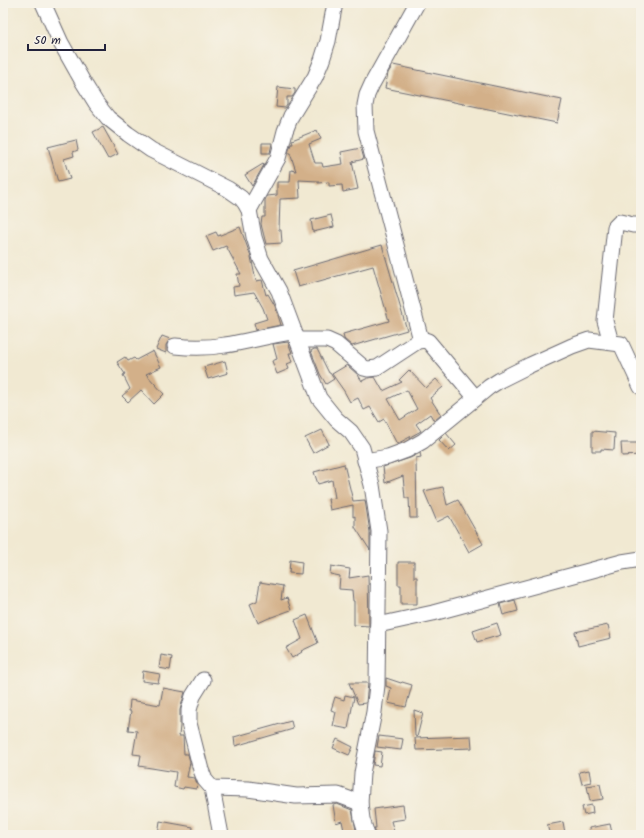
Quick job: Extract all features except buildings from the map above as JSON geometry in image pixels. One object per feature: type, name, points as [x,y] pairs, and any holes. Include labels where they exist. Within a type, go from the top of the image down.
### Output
[{"type":"street","points":[[43,3],[61,43],[83,82],[96,103],[108,118],[151,150],[228,189],[241,198],[249,210],[254,238],[261,259],[279,291],[319,398],[336,419],[358,440],[362,448],[372,485],[379,531],[377,685],[374,712],[362,773],[360,803],[362,819],[368,835]]},
{"type":"street","points":[[249,210],[278,158],[285,131],[291,116],[315,77],[328,41],[335,3]]},
{"type":"street","points":[[417,3],[372,84],[365,105],[365,118],[366,131],[421,340]]},
{"type":"street","points":[[611,342],[605,321],[615,227],[620,222],[641,225]]},
{"type":"street","points":[[175,346],[204,348],[267,336],[296,336],[332,342],[368,370],[377,368],[421,340],[428,341],[475,398]]},
{"type":"street","points":[[365,461],[388,457],[407,450],[423,441],[475,398],[500,380],[572,346],[589,340],[621,344],[641,387]]},
{"type":"street","points":[[378,625],[433,613],[622,562],[641,559]]},
{"type":"street","points":[[203,680],[193,696],[189,710],[189,723],[201,770],[205,780],[212,788],[221,835]]},
{"type":"street","points":[[212,788],[248,790],[296,796],[338,795],[360,803]]}]
